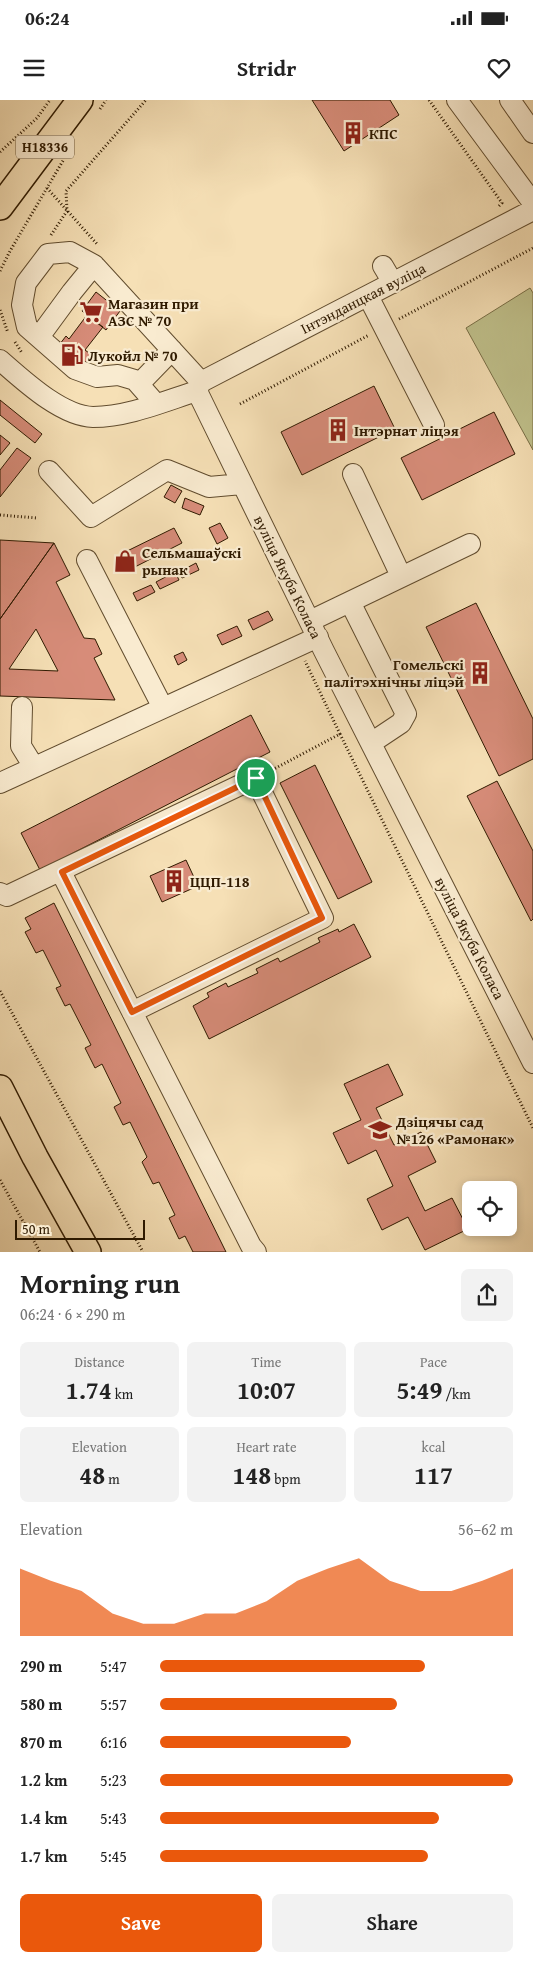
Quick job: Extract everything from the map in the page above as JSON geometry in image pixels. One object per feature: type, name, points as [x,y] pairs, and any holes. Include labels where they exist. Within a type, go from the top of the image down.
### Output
[{"type":"main road","name":"Н18336","points":[[3,201],[88,107]]},
{"type":"main road","points":[[0,1088],[35,1158],[88,1252]]},
{"type":"street","points":[[456,100],[533,203]]},
{"type":"street","points":[[510,100],[533,133]]},
{"type":"street","points":[[0,218],[3,201]]},
{"type":"street","name":"Інтэнданцкая вуліца","points":[[199,387],[368,296],[388,274],[533,210]]},
{"type":"street","name":"вуліца Якуба Коласа","points":[[139,384],[136,380],[118,374],[97,378],[75,370],[28,328],[22,305],[26,282],[48,254],[70,252],[94,265],[172,350],[199,387],[242,484],[317,636],[533,1063]]},
{"type":"street","points":[[39,337],[94,265]]},
{"type":"street","points":[[368,296],[434,425]]},
{"type":"street","points":[[156,404],[139,384],[172,350]]},
{"type":"street","points":[[0,360],[32,387],[58,404],[92,417],[122,414],[156,404],[199,387]]},
{"type":"street","points":[[49,471],[91,517],[167,470],[209,487],[242,484]]},
{"type":"street","points":[[353,474],[401,576]]},
{"type":"street","points":[[0,783],[317,636],[350,602],[470,544]]},
{"type":"street","points":[[87,560],[163,708]]},
{"type":"street","points":[[350,602],[406,714],[401,723],[371,743]]},
{"type":"street","points":[[22,707],[21,746],[34,767]]},
{"type":"street","points":[[0,893],[7,896],[62,872],[256,778],[322,918],[132,1012]]},
{"type":"street","points":[[62,872],[250,1246],[256,1252]]},
{"type":"path","points":[[0,152],[37,118],[50,100]]},
{"type":"path","points":[[88,107],[106,100]]},
{"type":"path","points":[[47,188],[67,211],[66,191],[146,100]]},
{"type":"path","points":[[430,100],[502,203]]},
{"type":"path","points":[[0,271],[65,157]]},
{"type":"path","points":[[0,515],[37,518]]},
{"type":"path","points":[[317,636],[305,660],[533,1128]]},
{"type":"path","points":[[256,778],[340,734]]},
{"type":"path","points":[[0,991],[143,1252]]},
{"type":"path","points":[[0,1180],[40,1252]]},
{"type":"path","points":[[0,1190],[6,1192]]},
{"type":"green space","points":[[530,288],[533,293],[533,450],[466,328]]},
{"type":"building","name":"КПС","points":[[312,100],[390,100],[399,115],[344,151]]},
{"type":"building","points":[[96,292],[120,311],[106,330],[82,311]]},
{"type":"building","points":[[87,315],[103,327],[85,350],[93,356],[77,377],[50,357],[66,336],[69,339]]},
{"type":"building","name":"Інтэрнат ліцэя","points":[[374,386],[395,429],[302,475],[281,432]]},
{"type":"building","points":[[0,400],[42,434],[35,443],[0,415]]},
{"type":"building","name":"Інтэрнат ліцэя","points":[[494,412],[515,454],[422,500],[401,458]]},
{"type":"building","points":[[0,435],[10,443],[0,455]]},
{"type":"building","points":[[17,448],[31,458],[0,497],[0,470]]},
{"type":"building","points":[[171,485],[182,491],[175,503],[164,497]]},
{"type":"building","points":[[185,498],[204,506],[200,515],[182,508]]},
{"type":"building","points":[[220,523],[228,538],[217,544],[209,528]]},
{"type":"building","points":[[174,528],[182,543],[127,571],[119,555]]},
{"type":"building","points":[[0,540],[54,543],[0,619]]},
{"type":"building","points":[[54,543],[70,575],[56,582],[84,638],[95,639],[102,654],[94,658],[115,700],[0,696],[0,619]],"holes":[[[36,629],[58,671],[9,669]]]},
{"type":"building","points":[[196,563],[199,570],[182,578],[179,572]]},
{"type":"building","points":[[175,572],[179,580],[160,589],[156,582]]},
{"type":"building","points":[[151,585],[155,592],[137,601],[133,593]]},
{"type":"building","name":"Гомельскі палітэхнічны ліцэй","points":[[476,603],[533,719],[533,759],[499,776],[426,627]]},
{"type":"building","points":[[268,611],[273,620],[253,630],[248,620]]},
{"type":"building","points":[[237,626],[242,636],[222,645],[217,635]]},
{"type":"building","points":[[183,652],[187,660],[178,665],[174,656]]},
{"type":"building","points":[[251,715],[270,752],[40,870],[21,833]]},
{"type":"building","points":[[315,765],[372,882],[338,899],[280,783]]},
{"type":"building","points":[[497,781],[533,851],[533,919],[531,921],[467,796]]},
{"type":"building","name":"ЦЦП-118","points":[[186,860],[198,886],[162,902],[150,876]]},
{"type":"building","points":[[54,903],[226,1252],[193,1252],[185,1236],[179,1239],[169,1218],[175,1215],[159,1182],[153,1184],[142,1162],[147,1157],[130,1122],[123,1125],[114,1107],[121,1103],[102,1064],[95,1068],[85,1048],[91,1045],[70,1004],[65,1006],[56,988],[61,986],[43,950],[36,953],[25,932],[31,929],[25,918]]},
{"type":"building","points":[[354,924],[371,957],[209,1039],[193,1006],[209,997],[207,993],[226,983],[228,987],[258,973],[256,969],[278,958],[280,962],[320,942],[318,938],[338,929],[339,932]]},
{"type":"building","points":[[388,1064],[403,1095],[376,1108],[394,1145],[421,1132],[436,1162],[408,1176],[425,1211],[452,1198],[462,1217],[462,1232],[425,1250],[408,1217],[382,1230],[367,1199],[393,1186],[376,1150],[348,1164],[333,1133],[361,1120],[344,1084]]},
{"type":"place","name":"КПС","points":[[353,133]]},
{"type":"place","name":"Магазин при АЗС № 70","points":[[91,312]]},
{"type":"place","name":"Лукойл № 70","points":[[72,355]]},
{"type":"place","name":"Інтэрнат ліцэя","points":[[338,430]]},
{"type":"place","name":"Сельмашаўскі рынак","points":[[125,561]]},
{"type":"place","name":"Гомельскі палітэхнічны ліцэй","points":[[480,673]]},
{"type":"place","name":"ЦЦП-118","points":[[174,881]]},
{"type":"place","name":"Дзіцячы сад №126 «Рамонак»","points":[[380,1130]]},
{"type":"route","points":[[256,778],[322,918],[132,1012],[62,872],[256,778]]}]
